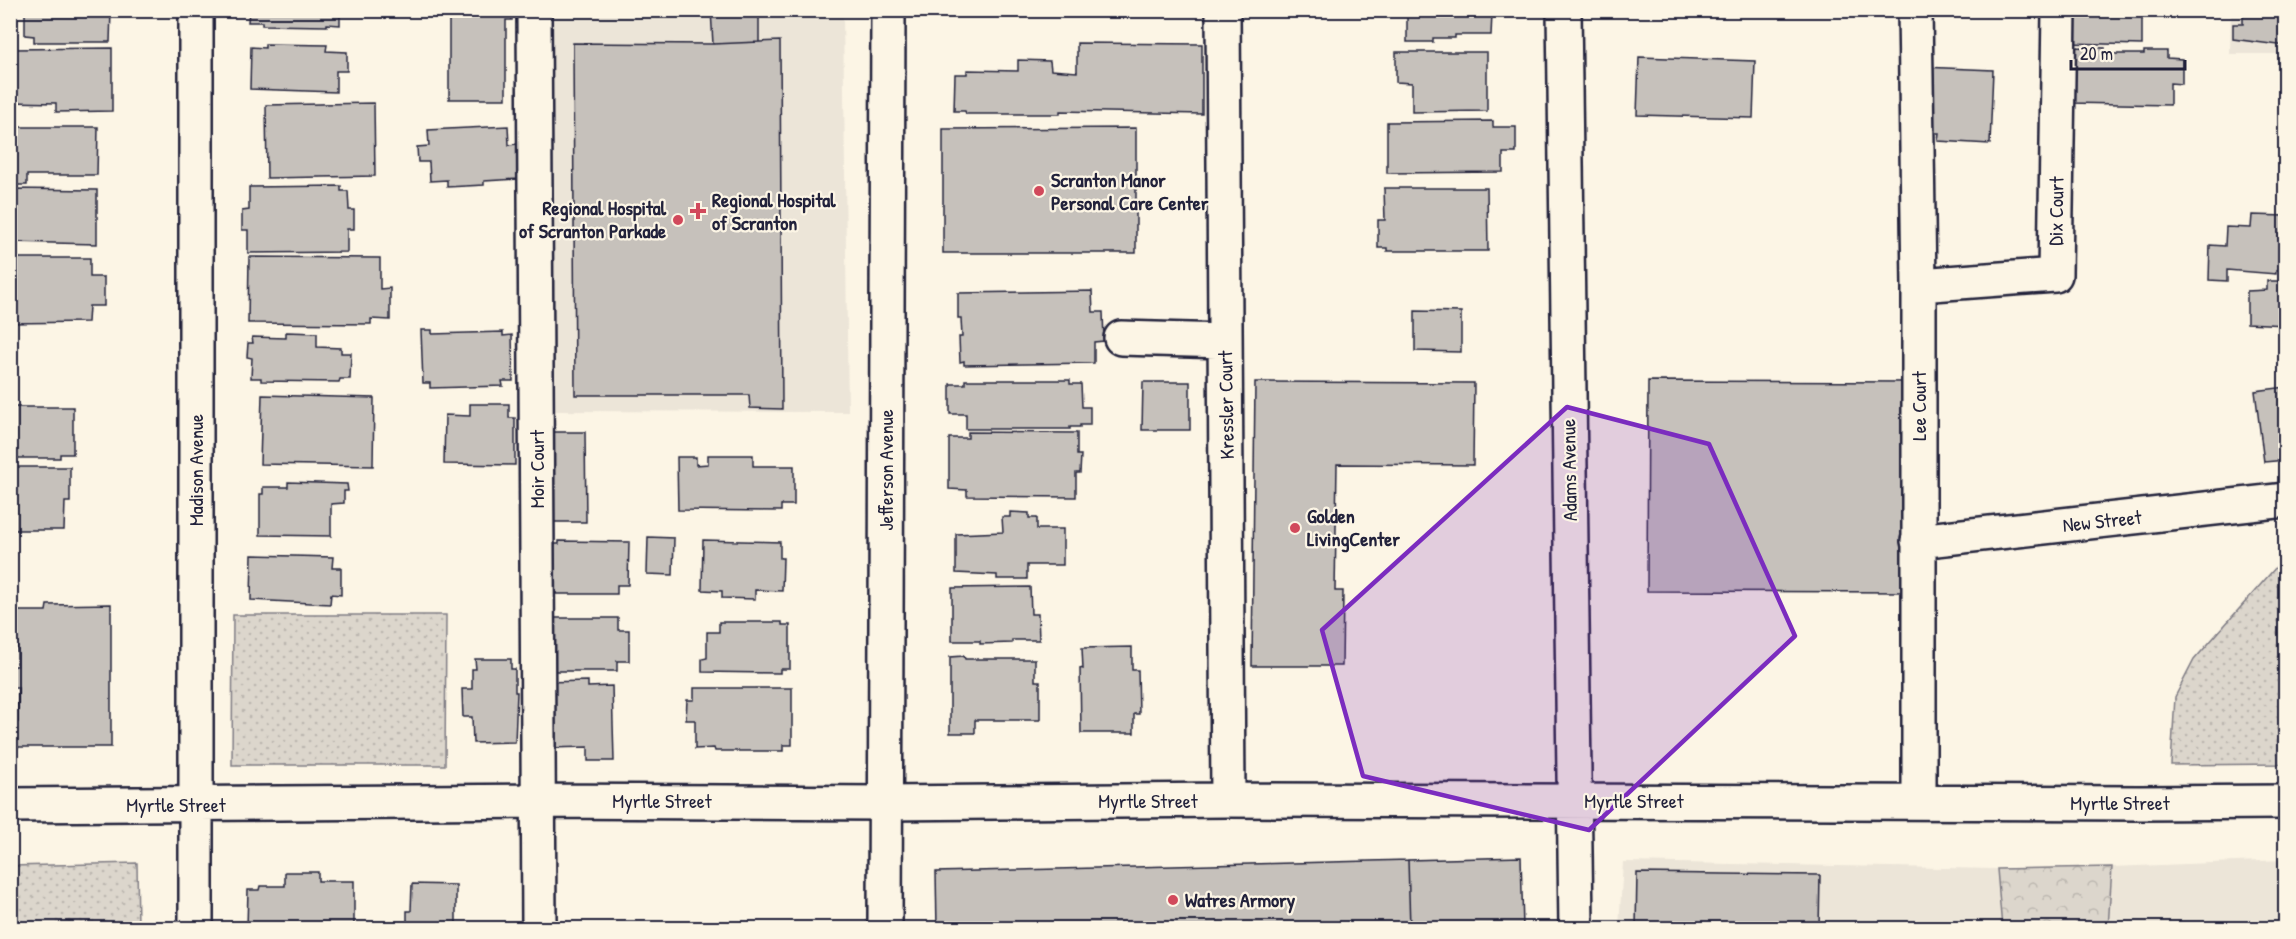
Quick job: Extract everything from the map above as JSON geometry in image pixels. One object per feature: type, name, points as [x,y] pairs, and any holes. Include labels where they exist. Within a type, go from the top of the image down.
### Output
[{"type":"street","name":"Madison Avenue","points":[[195,10],[196,928]]},
{"type":"street","name":"Moir Court","points":[[534,10],[539,928]]},
{"type":"street","name":"Jefferson Avenue","points":[[885,928],[888,10]]},
{"type":"street","name":"Kressler Court","points":[[1223,10],[1228,800]]},
{"type":"street","name":"Adams Avenue","points":[[1564,10],[1576,928]]},
{"type":"street","name":"Lee Court","points":[[1914,10],[1919,285],[1919,802]]},
{"type":"street","name":"Dix Court","points":[[1919,285],[2055,275],[2059,10]]},
{"type":"street","points":[[1121,338],[1225,341]]},
{"type":"street","name":"New Street","points":[[1918,541],[2286,500]]},
{"type":"street","name":"Myrtle Street","points":[[10,805],[540,801],[884,803],[1228,800],[2286,802]]},
{"type":"highlighted area","points":[[1567,407],[1709,444],[1795,636],[1589,830],[1363,776],[1322,630]]},
{"type":"shaded area","name":"Regional Hospital of Scranton","points":[[549,11],[843,11],[848,412],[553,411]]},
{"type":"shaded area","points":[[2231,11],[2285,11],[2285,54],[2230,54]]},
{"type":"shaded area","points":[[2285,860],[2285,928],[2108,928],[2112,867]]},
{"type":"shaded area","points":[[1623,862],[1997,869],[2002,928],[1619,928]]},
{"type":"green space","points":[[2285,557],[2285,764],[2171,765],[2175,697],[2194,660]]},
{"type":"green space","points":[[233,615],[446,615],[445,765],[232,765]]},
{"type":"green space","points":[[137,863],[138,928],[13,928],[11,866]]},
{"type":"green space","points":[[2112,867],[2108,928],[2002,928],[1997,869]]},
{"type":"building","points":[[25,10],[111,10],[110,42],[34,42],[34,36],[25,35]]},
{"type":"building","points":[[249,10],[356,10],[356,15],[340,14],[340,25],[262,25],[262,22],[248,22]]},
{"type":"building","points":[[471,10],[512,10],[512,20],[506,20],[506,99],[449,99],[449,17],[471,17]]},
{"type":"building","points":[[711,10],[759,10],[759,42],[713,44]]},
{"type":"building","points":[[1407,10],[1499,10],[1499,14],[1492,14],[1491,35],[1455,35],[1455,38],[1433,38],[1433,42],[1407,42]]},
{"type":"building","points":[[2067,10],[2142,10],[2142,45],[2067,43]]},
{"type":"building","points":[[2243,10],[2286,10],[2286,46],[2233,39],[2233,24],[2243,24]]},
{"type":"building","name":"Regional Hospital of Scranton","points":[[780,41],[782,409],[750,408],[749,395],[575,395],[573,43],[713,44]]},
{"type":"building","points":[[1077,43],[1202,44],[1202,114],[1060,111],[1060,114],[966,114],[965,111],[954,111],[955,74],[967,74],[967,70],[1018,71],[1018,60],[1050,61],[1051,70],[1077,72]]},
{"type":"building","points":[[265,44],[327,45],[326,51],[347,52],[347,71],[336,71],[336,92],[250,89],[251,47],[265,48]]},
{"type":"building","points":[[2071,47],[2105,48],[2104,54],[2144,54],[2144,51],[2167,51],[2167,58],[2182,59],[2182,84],[2170,83],[2170,105],[2070,103]]},
{"type":"building","points":[[112,48],[112,111],[56,112],[56,103],[10,102],[10,49]]},
{"type":"building","points":[[1396,52],[1487,52],[1487,111],[1412,112],[1412,83],[1396,82]]},
{"type":"building","points":[[1639,57],[1755,61],[1753,118],[1637,115]]},
{"type":"building","points":[[1922,67],[1993,70],[1990,144],[1938,141],[1939,133],[1919,133]]},
{"type":"building","points":[[374,103],[375,176],[267,178],[266,105]]},
{"type":"building","points":[[1493,121],[1493,127],[1516,127],[1516,153],[1503,153],[1503,172],[1387,173],[1387,122]]},
{"type":"building","points":[[508,126],[509,145],[517,144],[519,179],[484,181],[484,185],[447,187],[447,180],[430,181],[429,162],[418,162],[417,147],[429,146],[428,130]]},
{"type":"building","points":[[10,127],[98,127],[97,175],[27,175],[27,185],[10,185]]},
{"type":"building","name":"Scranton Manor Personal Care Center","points":[[1136,128],[1136,253],[943,253],[943,129]]},
{"type":"building","points":[[341,186],[341,191],[348,191],[349,210],[354,210],[354,229],[347,229],[347,252],[248,253],[248,230],[242,230],[242,211],[249,210],[249,187]]},
{"type":"building","points":[[1384,188],[1487,188],[1488,251],[1387,251],[1387,248],[1378,248],[1378,220],[1385,220]]},
{"type":"building","points":[[10,189],[97,190],[97,244],[10,242]]},
{"type":"building","points":[[2252,215],[2285,216],[2286,270],[2276,270],[2276,274],[2227,270],[2227,281],[2209,280],[2210,245],[2225,246],[2226,227],[2251,228]]},
{"type":"building","points":[[249,257],[380,258],[380,289],[390,288],[390,320],[371,319],[371,324],[248,323]]},
{"type":"building","points":[[10,258],[90,258],[90,277],[104,277],[104,306],[89,306],[88,322],[10,323]]},
{"type":"building","points":[[2267,281],[2286,281],[2286,325],[2247,323],[2247,291],[2267,290]]},
{"type":"building","points":[[1092,291],[1093,312],[1103,312],[1104,341],[1094,342],[1094,363],[964,365],[964,361],[960,362],[959,337],[962,337],[961,318],[958,318],[958,293]]},
{"type":"building","points":[[1415,311],[1461,312],[1461,352],[1415,351]]},
{"type":"building","points":[[421,330],[432,330],[432,334],[503,332],[503,336],[512,335],[513,381],[502,381],[503,386],[430,388],[430,383],[423,383]]},
{"type":"building","points":[[286,332],[317,333],[317,347],[341,348],[341,353],[351,353],[350,379],[340,379],[339,382],[261,381],[261,378],[251,378],[252,358],[247,357],[248,343],[253,343],[252,337],[286,338]]},
{"type":"building","points":[[965,380],[1070,380],[1070,384],[1081,384],[1082,407],[1090,407],[1090,425],[1070,427],[1070,429],[966,429],[966,414],[950,414],[950,384],[965,384]]},
{"type":"building","points":[[1648,381],[1911,382],[1910,592],[1647,591]]},
{"type":"building","points":[[1143,382],[1190,382],[1190,430],[1142,430]]},
{"type":"building","name":"Golden LivingCenter","points":[[1255,382],[1474,383],[1473,465],[1337,464],[1335,591],[1343,591],[1342,666],[1252,666]]},
{"type":"building","points":[[2286,387],[2286,460],[2264,462],[2255,391]]},
{"type":"building","points":[[262,395],[374,398],[373,466],[260,464]]},
{"type":"building","points":[[470,404],[509,404],[509,418],[515,418],[515,465],[444,464],[445,415],[470,416]]},
{"type":"building","points":[[10,407],[73,407],[73,454],[60,454],[60,458],[10,458]]},
{"type":"building","points":[[551,432],[585,432],[586,522],[551,522]]},
{"type":"building","points":[[968,432],[1077,433],[1077,455],[1081,455],[1080,473],[1076,473],[1076,497],[967,496],[967,490],[949,489],[949,438],[968,438]]},
{"type":"building","points":[[708,455],[753,455],[753,466],[794,466],[794,505],[781,505],[781,511],[678,510],[677,457],[696,457],[696,465],[708,464]]},
{"type":"building","points":[[16,467],[70,467],[70,502],[65,502],[64,530],[10,530],[10,487],[16,487]]},
{"type":"building","points":[[288,482],[347,484],[348,491],[344,491],[344,503],[331,504],[331,536],[260,535],[260,494],[263,494],[263,487],[288,487]]},
{"type":"building","points":[[1010,512],[1029,513],[1029,518],[1037,518],[1037,529],[1063,529],[1063,565],[1027,565],[1027,579],[997,579],[997,575],[956,573],[956,534],[1003,532],[1002,517],[1010,517]]},
{"type":"building","points":[[648,537],[674,538],[673,575],[647,574]]},
{"type":"building","points":[[703,540],[780,542],[780,558],[783,558],[782,591],[755,590],[755,599],[722,598],[722,591],[702,590]]},
{"type":"building","points":[[559,541],[629,542],[628,585],[617,585],[617,594],[546,592],[546,544],[559,544]]},
{"type":"building","points":[[252,555],[333,557],[332,568],[341,568],[341,595],[331,594],[330,604],[251,600]]},
{"type":"building","points":[[1030,587],[1031,614],[1038,614],[1039,640],[1012,640],[1012,643],[980,644],[980,641],[952,641],[952,588]]},
{"type":"building","points":[[111,604],[111,747],[17,747],[17,743],[10,742],[10,722],[18,722],[18,688],[10,688],[10,666],[17,666],[17,611],[46,611],[47,605]]},
{"type":"building","points":[[618,618],[618,630],[629,630],[629,661],[617,661],[617,671],[545,671],[545,620]]},
{"type":"building","points":[[719,622],[782,622],[782,625],[790,625],[790,669],[780,669],[780,673],[702,672],[702,659],[707,658],[707,632],[719,632]]},
{"type":"building","points":[[1132,647],[1132,670],[1138,670],[1139,714],[1134,714],[1134,733],[1081,733],[1082,648]]},
{"type":"building","points":[[964,656],[965,659],[1035,659],[1035,681],[1040,681],[1040,720],[975,720],[975,733],[950,733],[950,657]]},
{"type":"building","points":[[475,659],[511,659],[511,669],[515,669],[515,692],[517,692],[515,742],[473,743],[472,717],[463,717],[462,689],[472,689],[472,669],[476,669]]},
{"type":"building","points":[[588,681],[588,687],[612,686],[614,761],[588,761],[588,747],[546,748],[544,682]]},
{"type":"building","points":[[694,688],[792,688],[792,745],[783,745],[783,751],[695,749],[695,720],[686,720],[687,700],[694,700]]},
{"type":"building","points":[[1521,857],[1523,928],[1410,928],[1408,860]]},
{"type":"building","name":"Watres Armory","points":[[1408,860],[1410,928],[937,928],[936,872]]},
{"type":"building","points":[[285,872],[318,872],[318,881],[354,881],[354,928],[247,928],[248,890],[259,890],[260,886],[285,886]]},
{"type":"building","points":[[1637,873],[1820,875],[1819,928],[1636,928]]},
{"type":"building","points":[[412,884],[456,885],[456,928],[407,928],[407,911],[411,911]]},
{"type":"place","name":"Scranton Manor Personal Care Center","points":[[1039,191]]},
{"type":"place","name":"Regional Hospital of Scranton","points":[[698,211]]},
{"type":"place","name":"Regional Hospital of Scranton Parkade","points":[[678,220]]},
{"type":"place","name":"Golden LivingCenter","points":[[1295,528]]},
{"type":"place","name":"Watres Armory","points":[[1173,900]]}]
